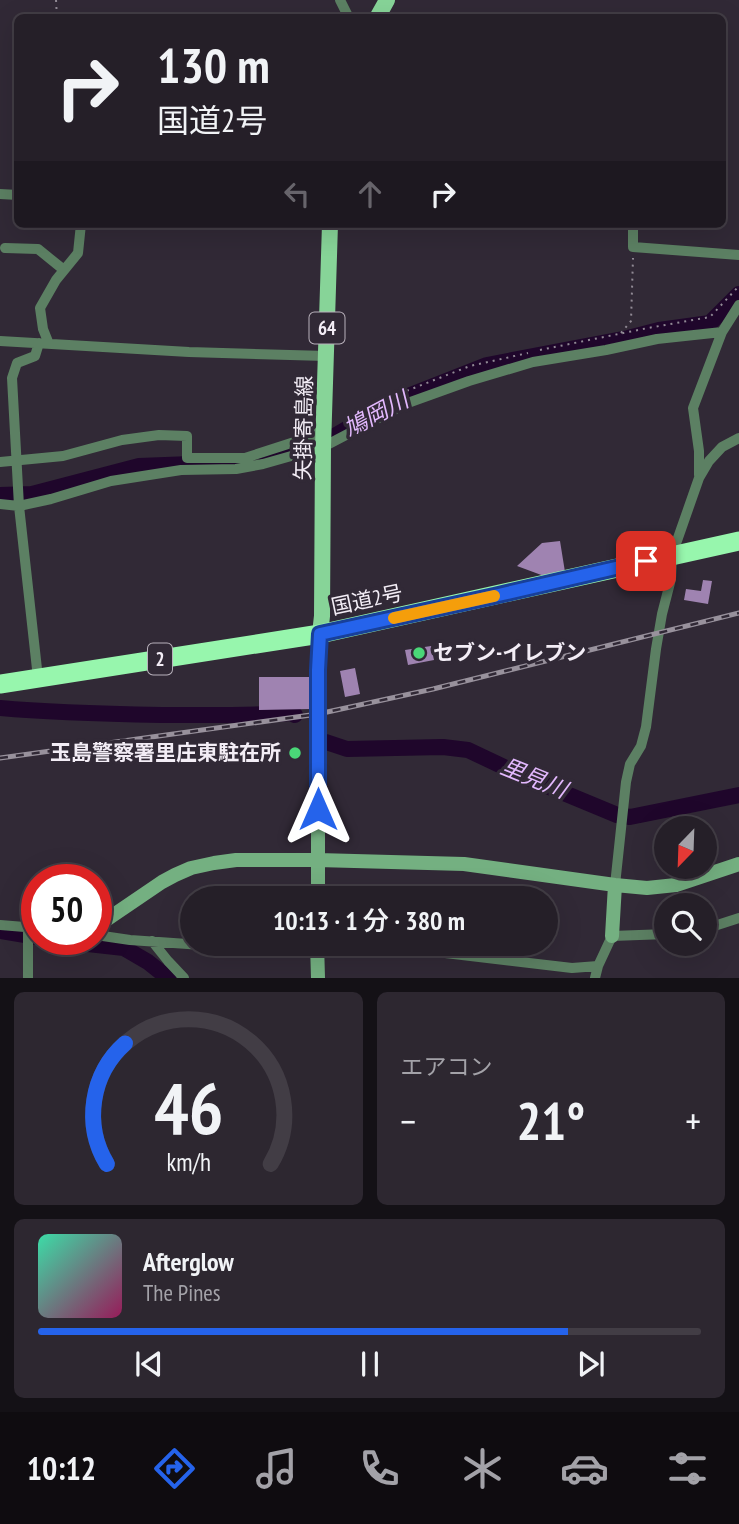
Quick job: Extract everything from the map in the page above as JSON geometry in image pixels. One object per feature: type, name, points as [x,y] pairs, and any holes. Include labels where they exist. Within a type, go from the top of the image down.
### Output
[{"type":"highway","name":"国道2号","points":[[0,684],[320,634],[739,541]]},
{"type":"main road","name":"矢掛寄島線","points":[[320,634],[330,228]]},
{"type":"street","points":[[38,678],[19,506],[12,378],[17,363],[35,356],[44,344],[40,308],[56,280],[78,253],[81,228]]},
{"type":"street","points":[[632,228],[633,247],[739,255]]},
{"type":"street","points":[[5,248],[38,250],[64,270]]},
{"type":"street","points":[[699,478],[699,450],[693,408],[722,332],[739,304]]},
{"type":"street","points":[[0,504],[19,506],[111,481],[181,470],[236,469],[263,464],[324,435],[405,404],[520,366],[657,339],[722,332]]},
{"type":"street","points":[[0,341],[189,352],[327,356]]},
{"type":"street","points":[[0,462],[63,456],[122,440],[159,435],[187,436],[187,458],[245,458],[316,435],[324,435]]},
{"type":"street","points":[[596,978],[598,966],[612,936],[626,782],[630,764],[641,747],[646,727],[653,663],[671,579],[672,555],[699,478],[722,447],[739,438]]},
{"type":"street","points":[[318,886],[317,719],[320,634]]},
{"type":"street","points":[[112,916],[162,882],[191,868],[236,860],[464,864],[647,888],[676,885],[739,864]]},
{"type":"street","points":[[717,925],[739,918]]},
{"type":"street","points":[[0,925],[21,926]]},
{"type":"street","points":[[612,936],[654,934]]},
{"type":"street","points":[[112,937],[180,942]]},
{"type":"street","points":[[152,941],[184,978]]},
{"type":"street","points":[[28,978],[30,955]]},
{"type":"street","points":[[317,956],[317,978]]},
{"type":"street","points":[[471,956],[572,968],[598,966]]},
{"type":"path","points":[[620,334],[631,321],[633,247]]},
{"type":"building","points":[[560,541],[565,572],[544,576],[517,566],[542,543]]},
{"type":"building","points":[[703,580],[712,581],[708,604],[684,600],[686,589],[701,591]]},
{"type":"building","name":"セブン-イレブン","points":[[431,646],[434,660],[408,665],[405,650]]},
{"type":"building","points":[[355,668],[360,694],[345,697],[340,671]]},
{"type":"building","points":[[259,677],[311,677],[311,709],[259,710]]},
{"type":"waterway","name":"鳩岡川","points":[[266,456],[333,437],[393,402],[487,365],[659,330],[710,323],[739,294]]},
{"type":"waterway","name":"鳩岡川","points":[[0,495],[32,494],[139,466],[244,462]]},
{"type":"waterway","name":"里見川","points":[[0,708],[122,714],[295,715]]},
{"type":"waterway","name":"里見川","points":[[326,742],[347,749],[443,747],[468,750],[617,815],[630,817],[739,795]]},
{"type":"waterway","name":"里見川","points":[[0,931],[21,934]]},
{"type":"waterway","name":"里見川","points":[[112,947],[124,948],[168,978]]},
{"type":"railway","points":[[0,758],[318,714],[433,689],[739,613]]},
{"type":"slow traffic","points":[[394,618],[494,596]]},
{"type":"place","name":"セブン-イレブン","points":[[419,653]]},
{"type":"place","name":"玉島警察署里庄東駐在所","points":[[295,753]]},
{"type":"route","points":[[318,809],[320,634],[646,561]]}]
